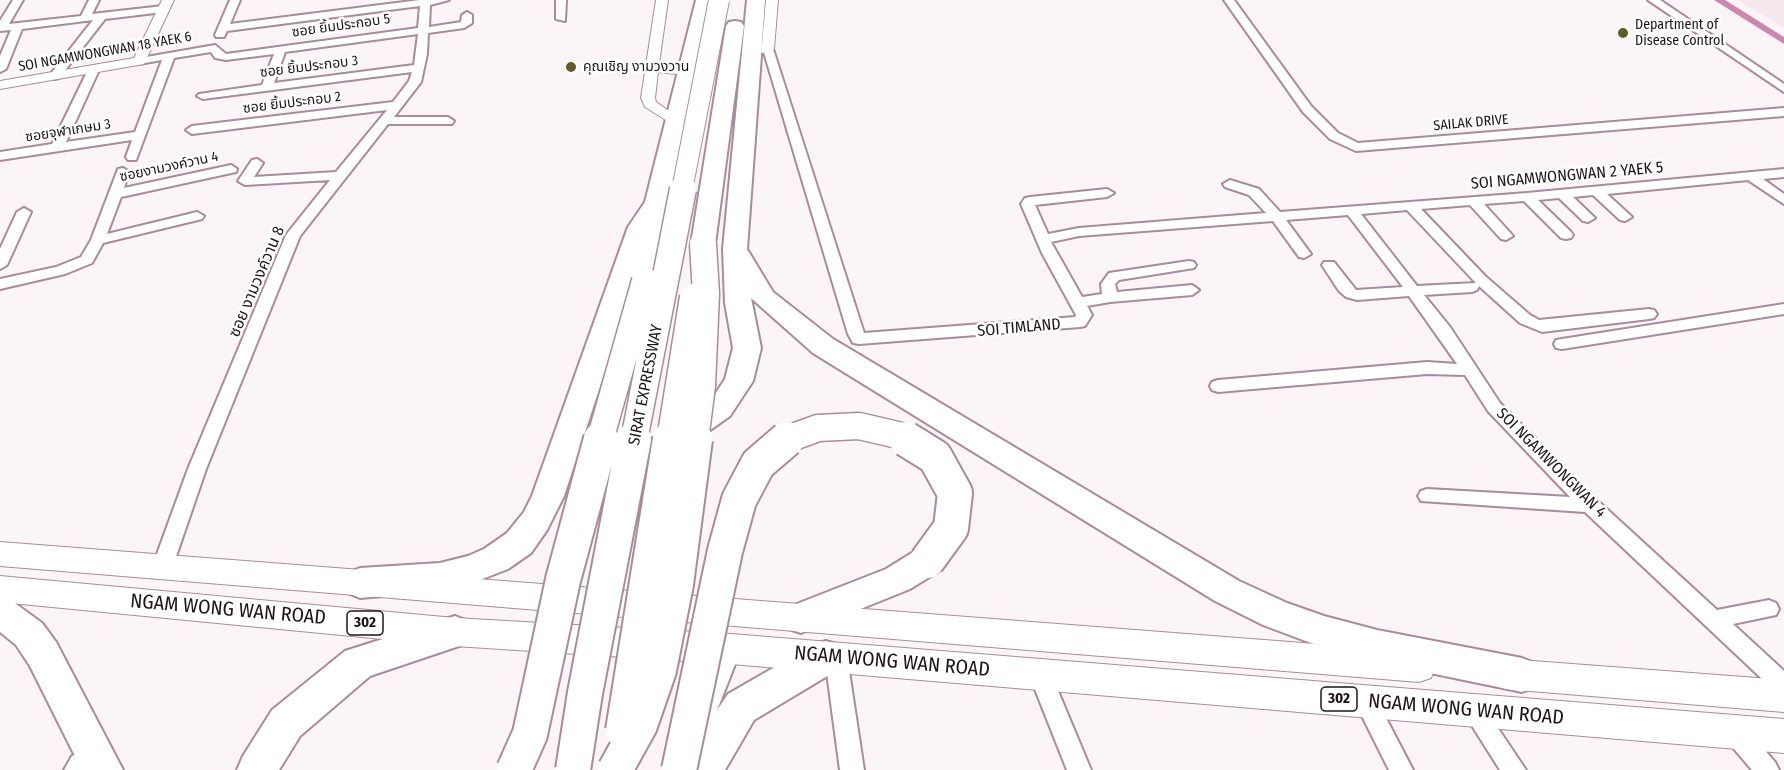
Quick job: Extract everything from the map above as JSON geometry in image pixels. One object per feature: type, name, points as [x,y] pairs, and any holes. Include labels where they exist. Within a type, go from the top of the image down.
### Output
[{"type":"highway","points":[[514,770],[530,734],[563,580],[645,281],[658,228],[657,202],[705,0]]},
{"type":"highway","name":"SIRAT EXPRESSWAY","points":[[573,770],[585,693],[719,0]]},
{"type":"highway","name":"SIRAT EXPRESSWAY","points":[[616,770],[677,388],[703,244],[738,0]]},
{"type":"highway","points":[[615,603],[597,563],[609,493],[627,473],[720,409],[739,381],[747,348],[738,303],[735,249],[759,49],[756,0]]},
{"type":"highway","points":[[360,583],[440,578],[472,569],[504,554],[519,543],[536,521],[548,496],[640,227],[657,202]]},
{"type":"highway","points":[[735,249],[763,297],[823,346],[1227,591],[1275,614],[1324,632],[1377,646],[1522,675]]},
{"type":"highway","points":[[679,770],[725,551],[739,500],[758,464],[787,440],[818,428],[859,426],[902,436],[935,457],[955,492],[951,528],[927,561],[898,579],[801,618]]},
{"type":"highway","points":[[0,612],[29,634],[44,654],[57,680],[85,768]]},
{"type":"highway","points":[[257,770],[286,723],[358,663],[455,632]]},
{"type":"highway","points":[[705,770],[708,758],[741,707],[831,657]]},
{"type":"main road","name":"NGAM WONG WAN ROAD","points":[[0,554],[1784,696]]},
{"type":"main road","name":"NGAM WONG WAN ROAD","points":[[0,589],[455,632],[731,649],[1784,736]]},
{"type":"street","points":[[18,0],[0,27],[101,17],[166,4]]},
{"type":"street","points":[[84,19],[94,0]]},
{"type":"street","points":[[215,48],[235,0]]},
{"type":"street","points":[[224,28],[444,0]]},
{"type":"street","points":[[561,0],[561,19]]},
{"type":"street","points":[[662,0],[648,99],[650,104],[677,123]]},
{"type":"street","points":[[759,49],[772,0]]},
{"type":"street","name":"SAILAK DRIVE","points":[[1229,0],[1307,109],[1330,132],[1356,147],[1784,112]]},
{"type":"street","points":[[1653,0],[1784,89]]},
{"type":"street","points":[[1668,0],[1784,78]]},
{"type":"street","name":"ซอย งามวงค์วาน 8","points":[[162,568],[197,469],[293,235],[416,82],[425,30],[425,1]]},
{"type":"street","points":[[139,61],[166,4]]},
{"type":"street","name":"ซอย ยิ้มประกอบ 5","points":[[215,48],[222,57],[466,24],[467,15]]},
{"type":"street","points":[[55,76],[101,17]]},
{"type":"street","points":[[0,69],[17,27]]},
{"type":"street","name":"SOI NGAMWONGWAN 18 YAEK 6","points":[[0,85],[215,48]]},
{"type":"street","points":[[267,88],[281,49]]},
{"type":"street","name":"SOI TIMLAND","points":[[759,49],[859,339],[1080,322],[1084,315],[1049,253],[1028,202],[1107,193]]},
{"type":"street","points":[[132,157],[169,56]]},
{"type":"street","points":[[653,67],[677,70],[688,67]]},
{"type":"street","name":"ซอย ยิ้มประกอบ 3","points":[[203,96],[419,68]]},
{"type":"street","points":[[57,148],[93,70]]},
{"type":"street","name":"ซอย ยิ้มประกอบ 2","points":[[192,130],[396,105]]},
{"type":"street","points":[[385,120],[448,121]]},
{"type":"street","name":"ซอยจุฬาเกษม 3","points":[[0,156],[140,135]]},
{"type":"street","points":[[257,163],[245,181],[339,176]]},
{"type":"street","name":"ซอยงามวงค์วาน 4","points":[[114,194],[231,170]]},
{"type":"street","points":[[0,284],[80,264],[87,260],[99,240],[123,171]]},
{"type":"street","name":"SOI NGAMWONGWAN 2 YAEK 5","points":[[1352,211],[1784,173]]},
{"type":"street","points":[[1751,176],[1784,200]]},
{"type":"street","points":[[1230,184],[1254,192],[1277,217],[1304,254]]},
{"type":"street","points":[[1595,190],[1625,217]]},
{"type":"street","points":[[1561,193],[1588,218]]},
{"type":"street","points":[[1527,197],[1566,235]]},
{"type":"street","points":[[1473,201],[1506,236]]},
{"type":"street","points":[[1410,207],[1480,279],[1525,319],[1534,324],[1542,327],[1649,314]]},
{"type":"street","points":[[1044,239],[1063,234],[1352,211]]},
{"type":"street","name":"SOI NGAMWONGWAN 4","points":[[1352,211],[1444,331],[1494,407],[1590,505],[1784,685]]},
{"type":"street","points":[[0,266],[24,212]]},
{"type":"street","points":[[99,240],[197,216]]},
{"type":"street","points":[[1110,297],[1108,284],[1114,276],[1189,265]]},
{"type":"street","points":[[1329,265],[1337,280],[1351,294],[1472,287]]},
{"type":"street","points":[[1078,303],[1110,297],[1192,290]]},
{"type":"street","points":[[1562,344],[1782,311]]},
{"type":"street","points":[[1218,386],[1427,368],[1469,370]]},
{"type":"street","points":[[1427,496],[1590,505]]},
{"type":"street","points":[[1714,620],[1769,609]]},
{"type":"street","points":[[665,770],[703,720],[731,649]]},
{"type":"street","points":[[831,657],[852,770]]},
{"type":"street","points":[[1040,674],[1079,770]]},
{"type":"street","points":[[1366,702],[1401,770]]},
{"type":"street","points":[[1473,710],[1514,770]]},
{"type":"street","points":[[1734,732],[1767,770]]},
{"type":"shaded area","points":[[1738,0],[1784,0],[1784,28]]},
{"type":"waterway","points":[[1719,0],[1784,41]]},
{"type":"place","name":"Department of Disease Control","points":[[1623,33]]},
{"type":"place","name":"คุณเชิญ งามวงวาน","points":[[571,67]]}]
